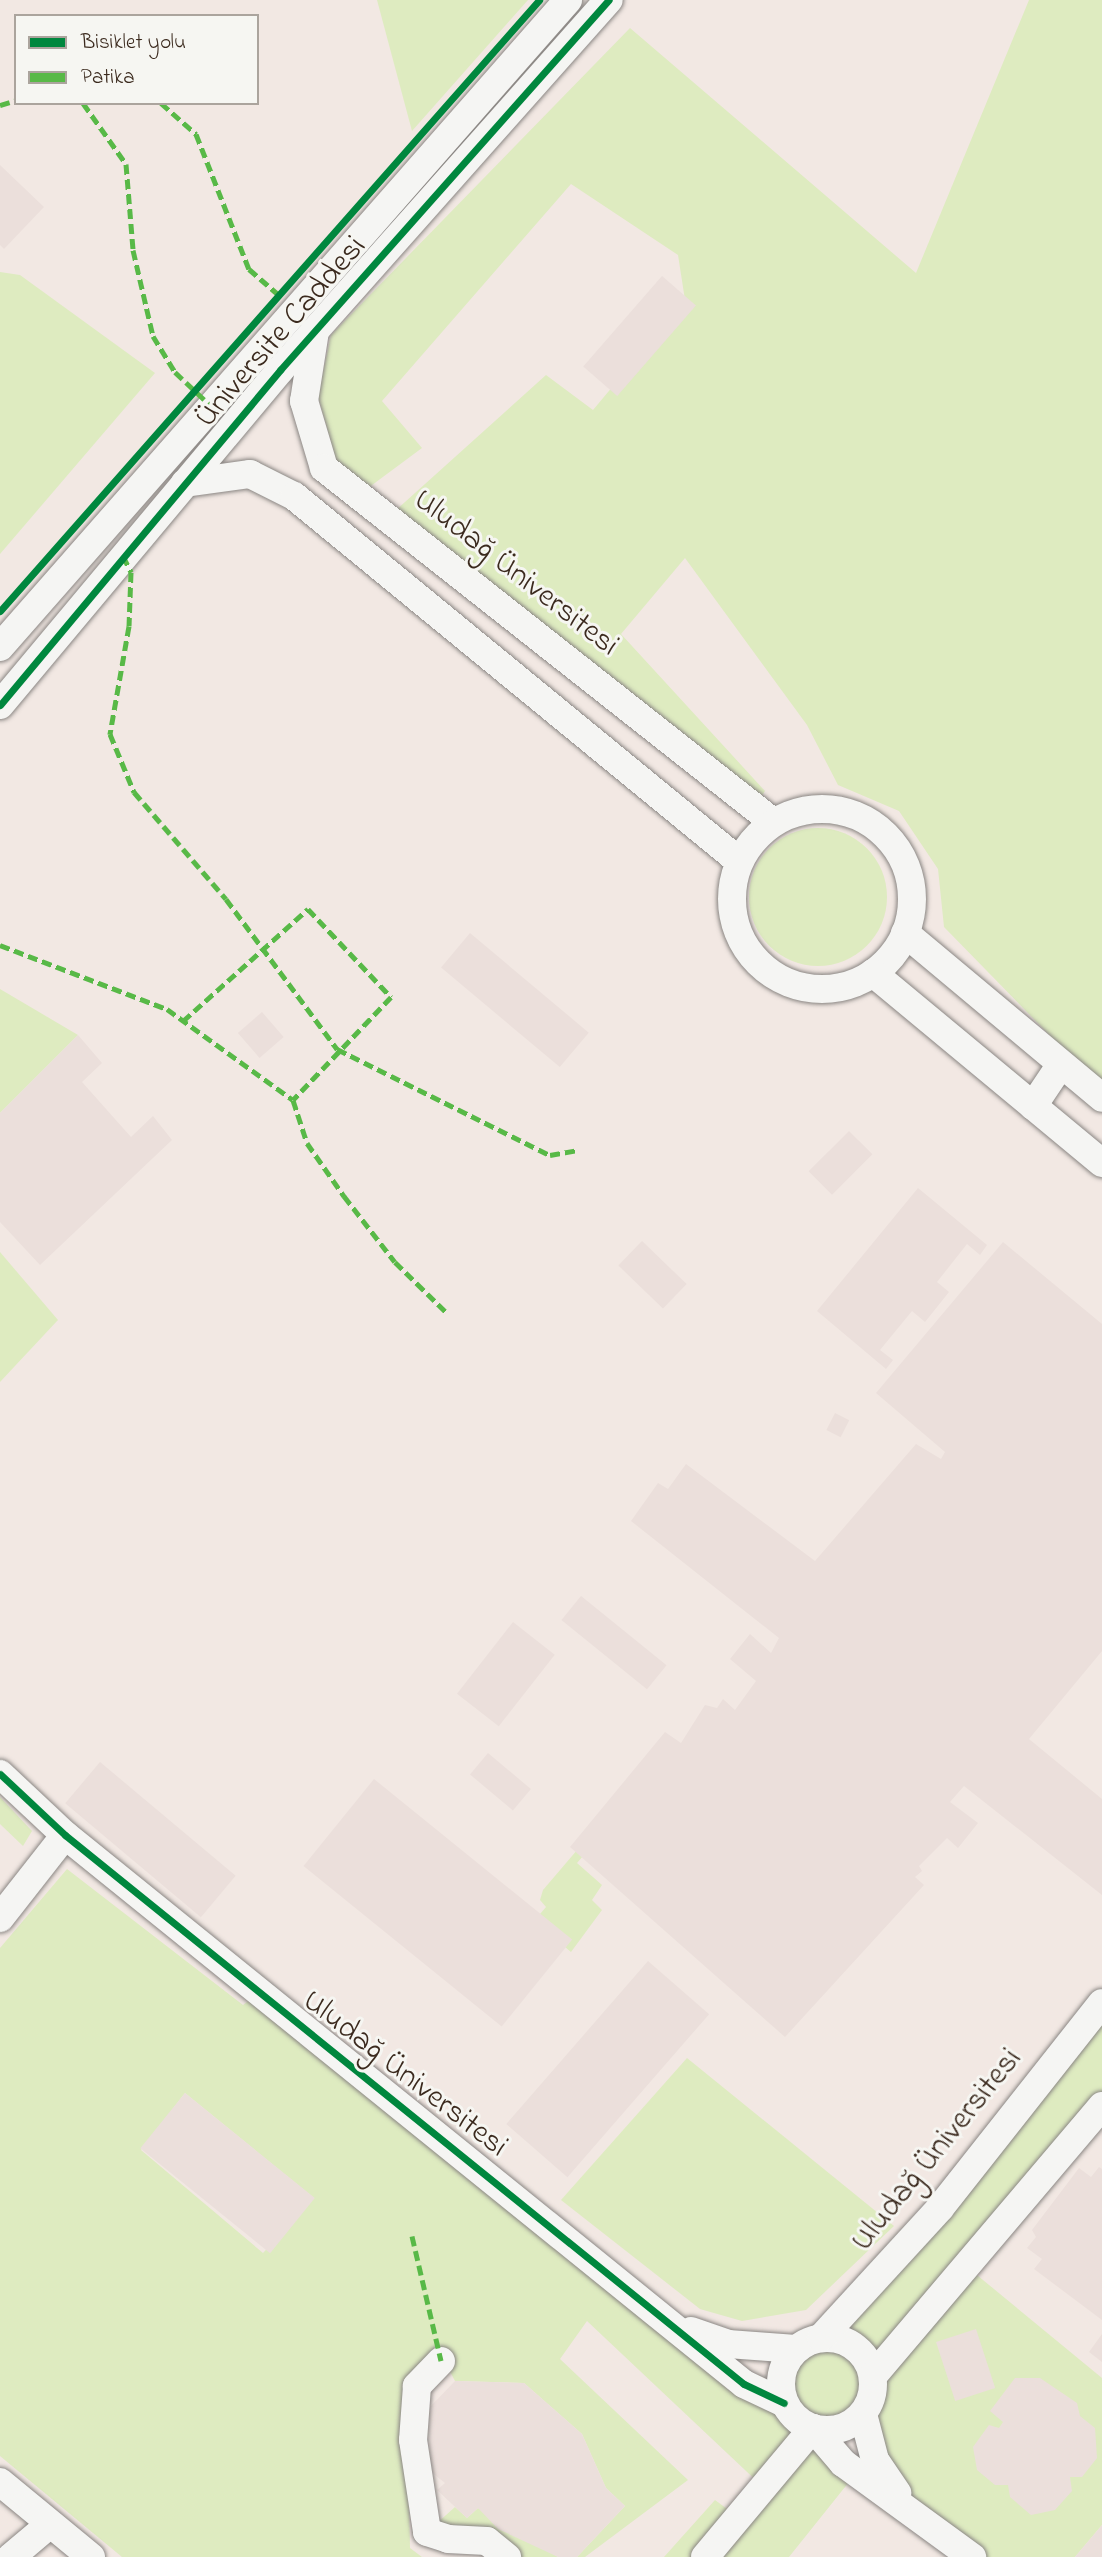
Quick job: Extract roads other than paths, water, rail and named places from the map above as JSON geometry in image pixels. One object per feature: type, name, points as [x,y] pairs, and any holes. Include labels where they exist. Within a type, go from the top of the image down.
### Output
[{"type":"street","name":"Üniversite Caddesi","points":[[0,647],[568,0]]},
{"type":"street","name":"Üniversite Caddesi","points":[[0,705],[315,331],[609,0]]},
{"type":"street","name":"Uludağ Üniversitesi","points":[[315,331],[304,401],[324,468],[773,822]]},
{"type":"street","points":[[185,484],[250,474],[294,496],[739,860]]},
{"type":"street","points":[[827,807],[880,828],[910,876],[913,904],[905,933],[893,956],[873,973],[850,985],[813,988],[789,984],[750,960],[731,911],[739,860],[773,822],[827,807]]},
{"type":"street","points":[[905,933],[1102,1098]]},
{"type":"street","points":[[873,973],[1102,1163]]},
{"type":"street","points":[[1033,1106],[1061,1064]]},
{"type":"street","name":"Uludağ Üniversitesi","points":[[0,1774],[65,1835],[744,2384],[785,2403],[813,2428],[843,2463],[902,2501],[972,2557]]},
{"type":"street","points":[[0,1918],[65,1835]]},
{"type":"street","name":"Uludağ Üniversitesi","points":[[785,2403],[782,2374],[940,2208],[1102,2004]]},
{"type":"street","name":"Uludağ Üniversitesi","points":[[902,2501],[875,2459],[863,2414],[873,2376],[1102,2106]]},
{"type":"street","name":"Uludağ Üniversitesi","points":[[672,2324],[728,2344],[809,2343],[854,2347],[873,2376]]},
{"type":"street","points":[[441,2361],[417,2386],[414,2440],[427,2532],[448,2539],[487,2541],[507,2557]]},
{"type":"street","points":[[705,2557],[813,2428],[840,2429],[863,2414]]},
{"type":"street","points":[[0,2482],[91,2557]]},
{"type":"street","points":[[10,2557],[50,2524]]}]
